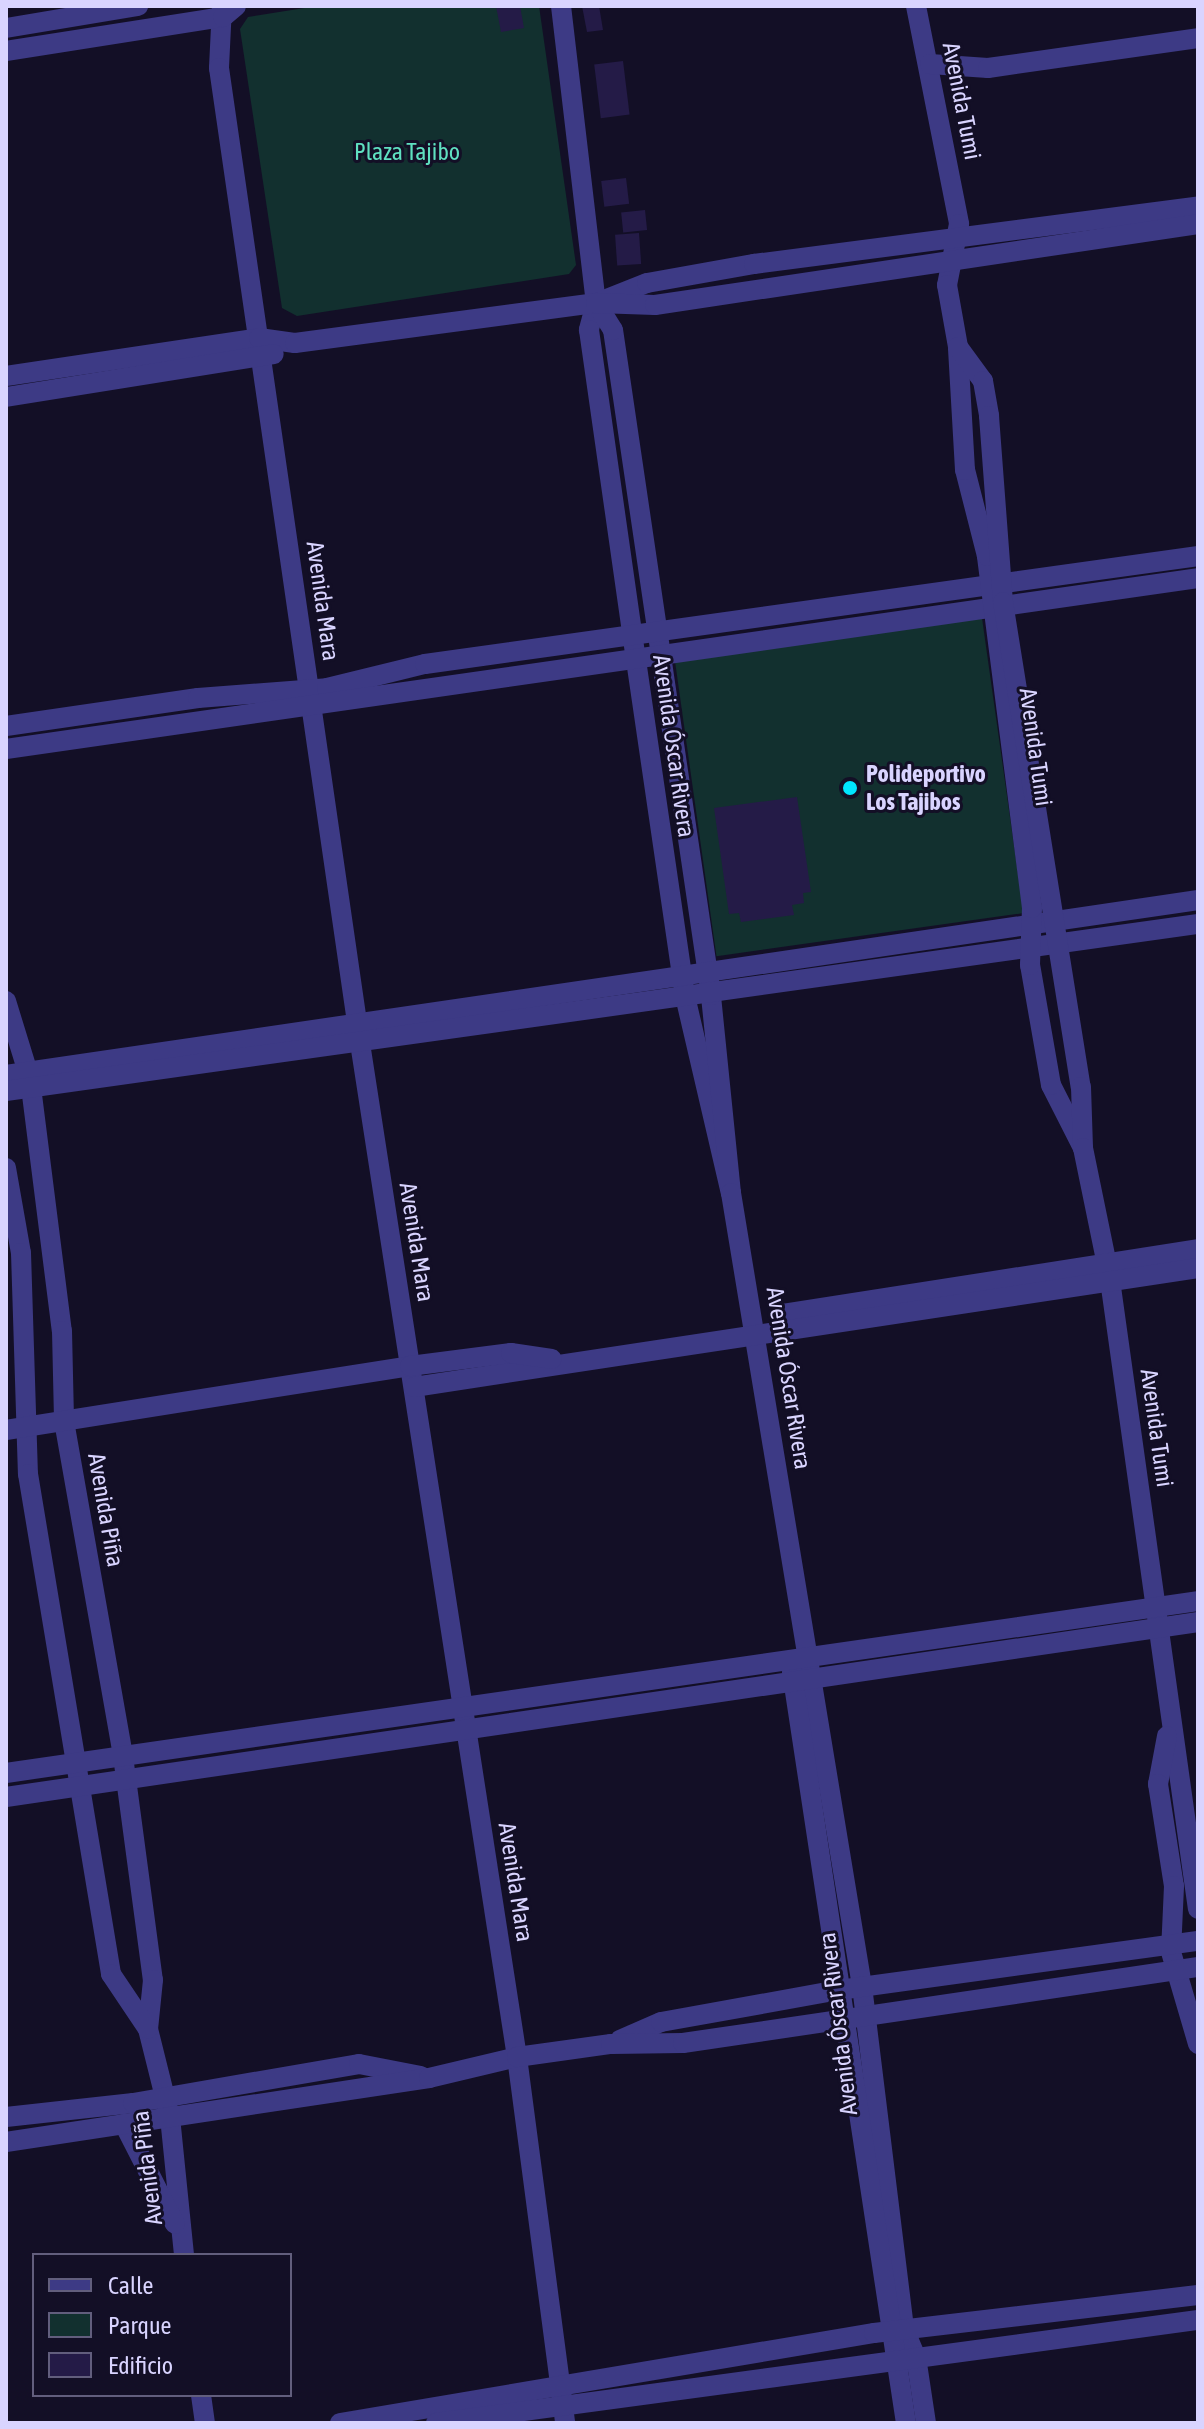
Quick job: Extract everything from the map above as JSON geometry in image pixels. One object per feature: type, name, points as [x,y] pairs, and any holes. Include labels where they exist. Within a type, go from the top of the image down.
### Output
[{"type":"street","points":[[6,28],[138,6]]},
{"type":"street","name":"Avenida Óscar Rivera","points":[[561,6],[596,303],[589,330],[683,986],[731,1193],[755,1325],[802,1618],[799,1659],[862,1986],[852,2014]]},
{"type":"street","name":"Avenida Tumi","points":[[916,6],[930,64],[958,242],[950,263],[965,470],[997,603],[1031,923],[1029,948],[1051,1085],[1083,1148]]},
{"type":"street","points":[[6,51],[197,13],[227,10]]},
{"type":"street","name":"Avenida Mara","points":[[219,68],[227,10]]},
{"type":"street","name":"Avenida Mara","points":[[197,13],[219,68],[360,1043],[460,1708],[517,2057],[562,2405]]},
{"type":"street","points":[[930,64],[988,68],[1198,38]]},
{"type":"street","points":[[596,303],[647,283],[754,264],[958,242],[1198,206]]},
{"type":"street","points":[[6,376],[259,338],[295,343],[596,303],[655,305],[1198,224]]},
{"type":"street","name":"Avenida Óscar Rivera","points":[[596,303],[613,330],[711,995],[731,1193]]},
{"type":"street","points":[[6,397],[262,360],[295,343]]},
{"type":"street","name":"Avenida Tumi","points":[[958,347],[983,381],[989,416],[994,582]]},
{"type":"street","points":[[6,726],[198,698],[311,699],[425,664],[994,582],[1198,556]]},
{"type":"street","points":[[6,749],[311,699],[636,660],[997,603],[1198,578]]},
{"type":"street","name":"Avenida Tumi","points":[[997,603],[1059,944],[1081,1087],[1083,1148],[1108,1272],[1198,1909]]},
{"type":"street","points":[[6,1075],[29,1080],[360,1043],[683,986],[707,972],[1198,900]]},
{"type":"street","points":[[6,1091],[29,1080],[357,1022],[683,986],[711,995],[1198,924]]},
{"type":"street","name":"Avenida Piña","points":[[6,1001],[29,1080],[62,1331],[64,1421],[123,1756],[153,1980],[148,2029],[167,2108],[184,2253]]},
{"type":"street","name":"Avenida Piña","points":[[6,1168],[21,1253],[28,1474],[84,1786],[111,1974],[148,2029]]},
{"type":"street","points":[[414,1387],[575,1362],[755,1325],[1108,1272],[1198,1249]]},
{"type":"street","points":[[1108,1272],[1198,1268]]},
{"type":"street","points":[[6,1430],[511,1353],[575,1362]]},
{"type":"street","points":[[6,1773],[1198,1601]]},
{"type":"street","points":[[6,1797],[465,1734],[1198,1622]]},
{"type":"street","name":"Avenida Óscar Rivera","points":[[804,1682],[839,1990],[852,2014],[897,2330],[926,2423]]},
{"type":"street","name":"Avenida Tumi","points":[[1171,1716],[1158,1784],[1174,1886],[1171,1944],[1175,1970],[1198,2044]]},
{"type":"street","points":[[611,2044],[661,2022],[839,1990],[1198,1941]]},
{"type":"street","points":[[6,2142],[124,2124],[167,2108],[359,2064],[429,2078],[517,2057],[611,2044],[683,2043],[852,2014],[1198,1967]]},
{"type":"street","points":[[6,2117],[167,2108]]},
{"type":"street","points":[[124,2124],[180,2234]]},
{"type":"street","points":[[340,2423],[562,2405],[897,2330],[1198,2295]]},
{"type":"street","points":[[436,2423],[1198,2320]]},
{"type":"street","name":"Avenida Óscar Rivera","points":[[906,2358],[906,2423]]},
{"type":"street","points":[[201,2397],[205,2423]]},
{"type":"green space","name":"Plaza Tajibo","points":[[317,6],[539,6],[576,265],[569,274],[297,316],[282,308],[240,29],[248,17]]},
{"type":"green space","name":"Polideportivo Los Tajibos","points":[[982,618],[1023,913],[716,956],[675,661]]},
{"type":"building","points":[[496,6],[520,6],[524,28],[501,32]]},
{"type":"building","points":[[582,6],[599,6],[603,30],[587,32]]},
{"type":"building","points":[[623,61],[630,115],[601,118],[594,65]]},
{"type":"building","points":[[626,178],[629,204],[604,207],[601,181]]},
{"type":"building","points":[[645,210],[647,230],[623,232],[621,213]]},
{"type":"building","points":[[639,233],[641,264],[617,266],[615,235]]},
{"type":"building","points":[[797,797],[811,892],[803,893],[804,903],[792,905],[794,915],[741,922],[739,913],[729,914],[714,808]]},
{"type":"place","name":"Polideportivo Los Tajibos","points":[[850,788]]}]
